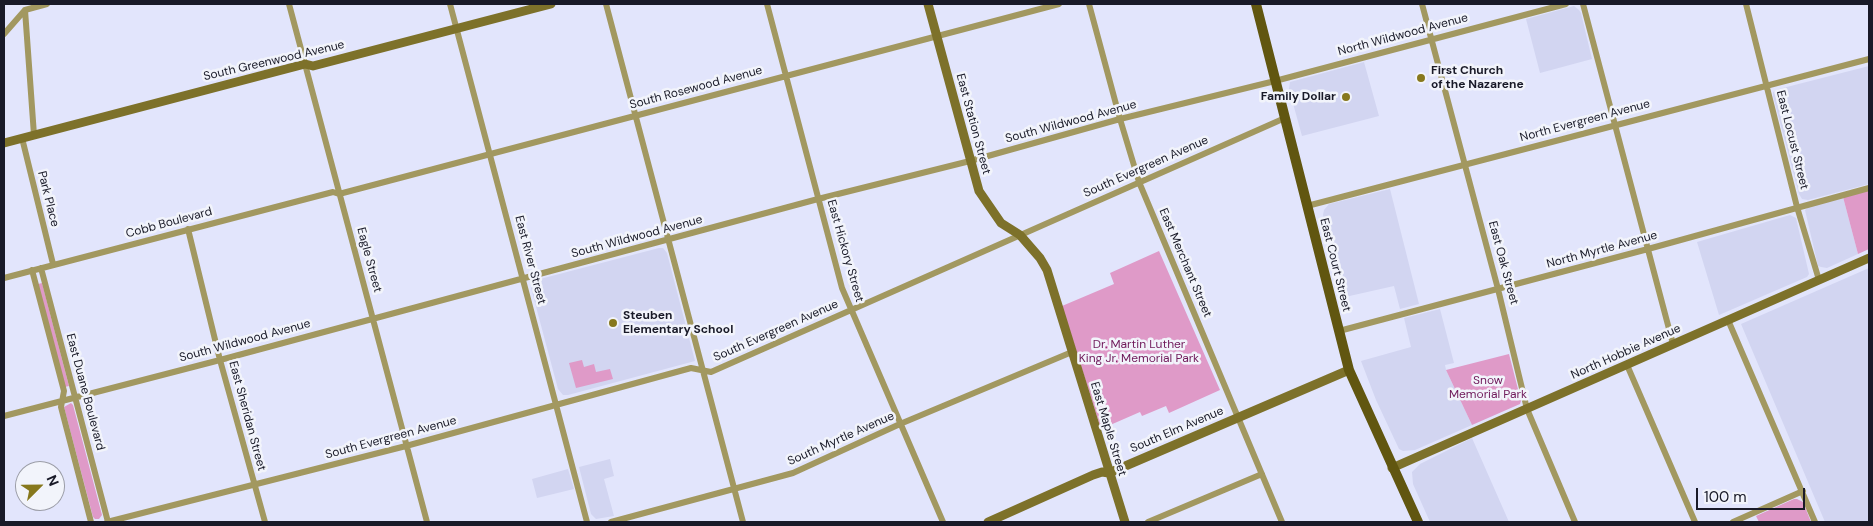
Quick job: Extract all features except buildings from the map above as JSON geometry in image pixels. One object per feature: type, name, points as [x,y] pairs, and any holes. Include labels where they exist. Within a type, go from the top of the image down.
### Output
[{"type":"main road","name":"South Greenwood Avenue","points":[[4,143],[305,64],[313,66],[551,4]]},
{"type":"main road","name":"East Station Street","points":[[928,4],[979,191],[1002,223],[1020,235]]},
{"type":"main road","name":"East Court Street","points":[[1256,4],[1349,370],[1418,522]]},
{"type":"main road","name":"East Maple Street","points":[[1020,235],[1040,258],[1047,270],[1125,522]]},
{"type":"main road","name":"North Hobbie Avenue","points":[[1392,468],[1869,258]]},
{"type":"main road","name":"South Elm Avenue","points":[[988,522],[1093,475],[1102,472],[1109,473],[1349,370]]},
{"type":"street","points":[[4,34],[25,10],[47,4]]},
{"type":"street","name":"Eagle Street","points":[[289,4],[426,522]]},
{"type":"street","name":"East River Street","points":[[450,4],[588,522]]},
{"type":"street","points":[[606,4],[743,522]]},
{"type":"street","name":"East Hickory Street","points":[[767,4],[842,288],[943,522]]},
{"type":"street","name":"South Rosewood Avenue","points":[[339,194],[1059,4]]},
{"type":"street","name":"East Merchant Street","points":[[1089,4],[1139,182],[1282,522]]},
{"type":"street","name":"East Oak Street","points":[[1422,4],[1498,289],[1527,409],[1576,522]]},
{"type":"street","name":"North Wildwood Avenue","points":[[1275,82],[1566,4]]},
{"type":"street","points":[[1583,4],[1673,344]]},
{"type":"street","name":"East Locust Street","points":[[1746,4],[1797,207],[1819,280]]},
{"type":"street","points":[[25,10],[34,135]]},
{"type":"street","name":"North Evergreen Avenue","points":[[1307,206],[1614,124],[1869,59]]},
{"type":"street","name":"South Wildwood Avenue","points":[[4,416],[75,396],[220,360],[818,199],[970,161],[1120,119],[1275,82]]},
{"type":"street","name":"South Evergreen Avenue","points":[[107,522],[406,446],[691,368],[703,372],[711,372],[1285,118]]},
{"type":"street","name":"Park Place","points":[[22,138],[53,264]]},
{"type":"street","name":"North Myrtle Avenue","points":[[1339,331],[1869,188]]},
{"type":"street","name":"Cobb Boulevard","points":[[4,278],[333,192],[339,194]]},
{"type":"street","name":"East Sheridan Street","points":[[188,229],[220,360],[264,522]]},
{"type":"street","name":"East Duane Boulevard","points":[[41,268],[107,522]]},
{"type":"street","name":"East Duane Boulevard","points":[[32,270],[64,391],[61,407],[91,522]]},
{"type":"street","points":[[1728,320],[1815,522]]},
{"type":"street","name":"South Myrtle Avenue","points":[[611,522],[793,473],[900,424],[1072,352]]},
{"type":"street","points":[[1626,365],[1695,522]]},
{"type":"street","points":[[1148,522],[1262,474]]},
{"type":"street","points":[[1733,522],[1802,491]]},
{"type":"shaded area","points":[[1574,6],[1581,13],[1592,59],[1540,73],[1526,19]]},
{"type":"shaded area","points":[[1364,62],[1379,116],[1302,136],[1289,89],[1290,82]]},
{"type":"shaded area","points":[[1869,66],[1869,184],[1808,200],[1802,199],[1799,194],[1773,92]]},
{"type":"shaded area","points":[[1390,189],[1419,304],[1400,309],[1394,286],[1345,297],[1323,215],[1324,210],[1329,204]]},
{"type":"shaded area","points":[[1843,197],[1858,254],[1827,268],[1818,266],[1805,210],[1808,207]]},
{"type":"shaded area","points":[[1790,215],[1796,218],[1809,274],[1807,277],[1719,315],[1697,242]]},
{"type":"shaded area","name":"Steuben Elementary School","points":[[663,248],[667,253],[695,361],[563,395],[558,389],[531,288],[533,284],[540,279]]},
{"type":"shaded area","points":[[1869,268],[1869,522],[1825,522],[1741,324]]},
{"type":"shaded area","points":[[1440,309],[1454,363],[1445,365],[1446,370],[1472,425],[1415,450],[1403,451],[1399,449],[1376,400],[1361,361],[1411,347],[1404,318]]},
{"type":"shaded area","points":[[1472,438],[1509,522],[1430,522],[1413,484],[1412,472],[1420,464]]},
{"type":"shaded area","points":[[610,459],[614,476],[604,479],[614,516],[596,519],[591,514],[579,467]]},
{"type":"shaded area","points":[[568,469],[574,489],[537,498],[532,479]]},
{"type":"green space","points":[[1869,190],[1869,249],[1858,254],[1843,197]]},
{"type":"green space","name":"Dr. Martin Luther King Jr. Memorial Park","points":[[1159,251],[1220,390],[1169,413],[1166,406],[1142,416],[1140,412],[1101,429],[1062,306],[1114,284],[1110,273]]},
{"type":"green space","points":[[42,283],[69,386],[65,387],[38,284]]},
{"type":"green space","name":"Snow Memorial Park","points":[[1509,354],[1521,401],[1520,404],[1472,425],[1446,370]]},
{"type":"green space","points":[[582,360],[584,367],[594,364],[596,372],[610,369],[613,379],[576,388],[569,363]]},
{"type":"green space","points":[[71,403],[102,515],[99,519],[93,517],[64,407]]},
{"type":"green space","points":[[1794,499],[1803,502],[1811,522],[1759,522],[1756,516]]},
{"type":"place","name":"First Church of the Nazarene","points":[[1421,78]]},
{"type":"place","name":"Family Dollar","points":[[1346,97]]},
{"type":"place","name":"Steuben Elementary School","points":[[613,323]]}]
